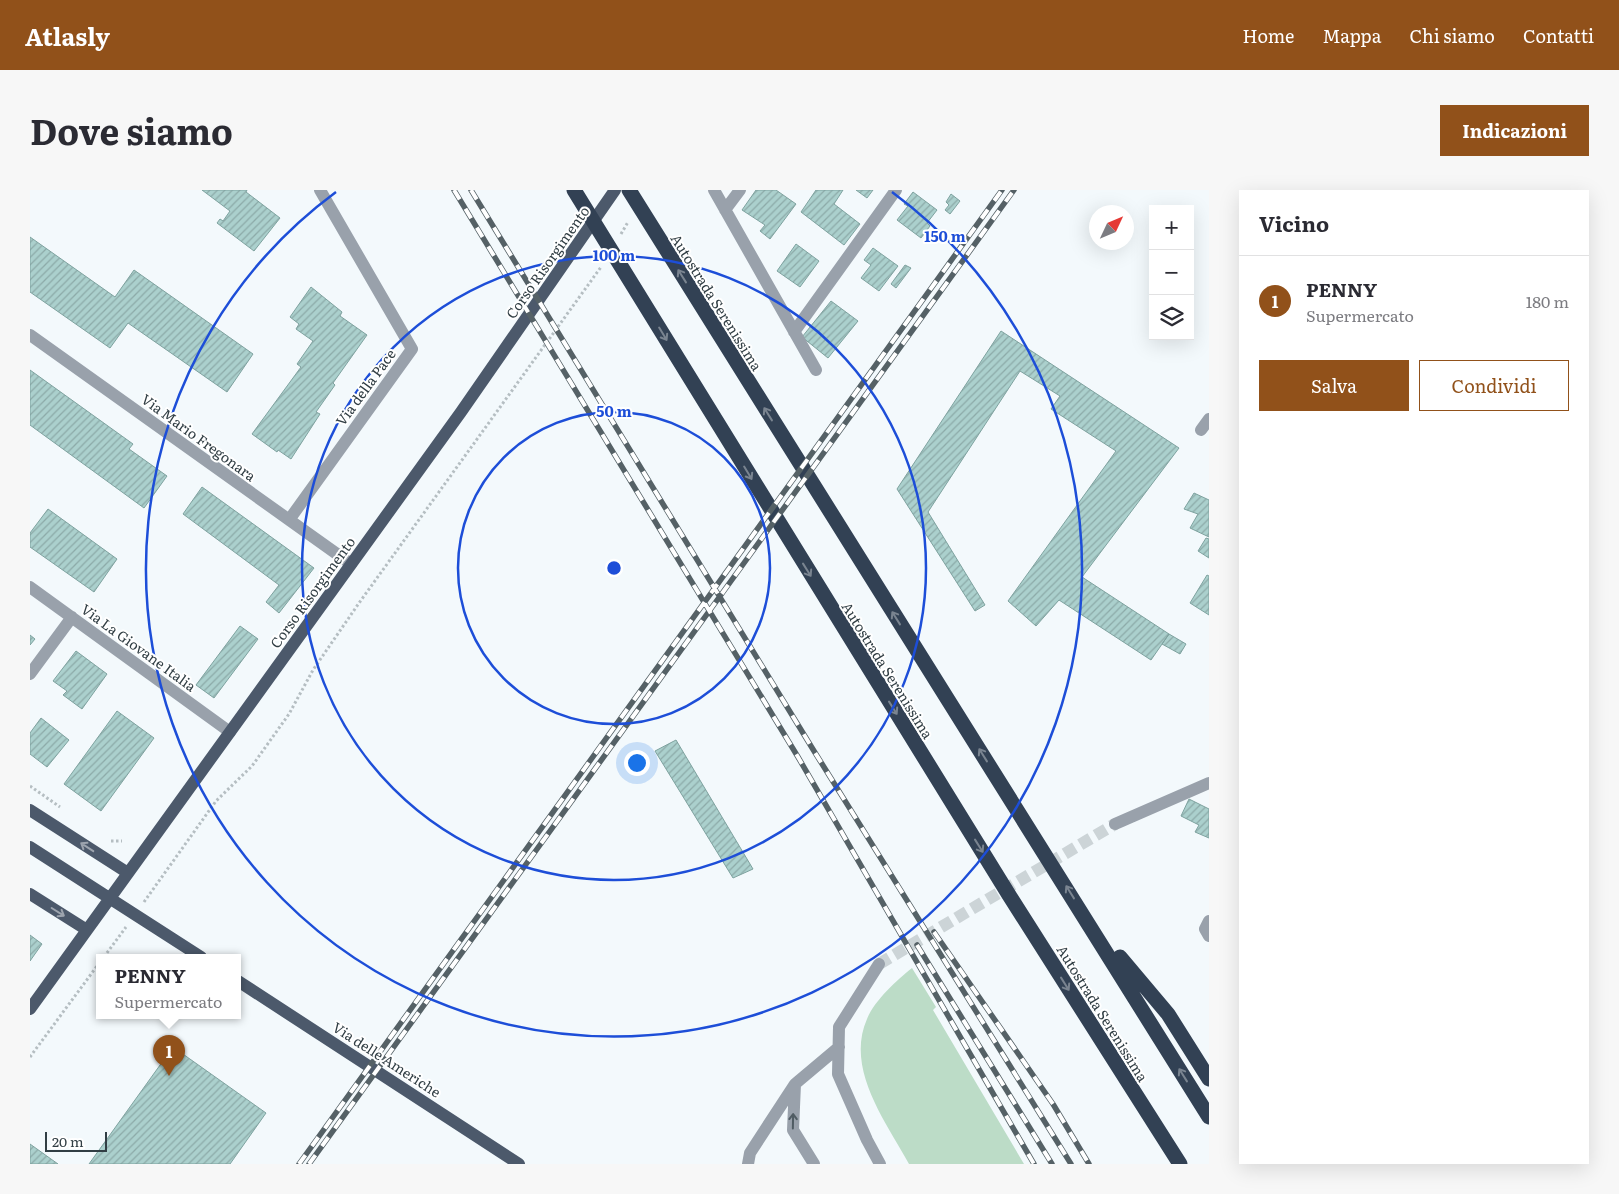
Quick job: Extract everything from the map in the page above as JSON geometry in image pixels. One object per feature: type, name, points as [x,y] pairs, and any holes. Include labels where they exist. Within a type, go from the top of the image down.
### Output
[{"type":"highway","name":"Autostrada Serenissima","points":[[629,190],[1087,919],[1209,1117]]},
{"type":"highway","name":"Autostrada Serenissima","points":[[576,193],[612,261],[762,496],[1014,903],[1180,1164]]},
{"type":"highway","points":[[1087,919],[1168,1014],[1209,1079]]},
{"type":"main road","name":"Corso Risorgimento","points":[[30,1008],[461,412],[615,190]]},
{"type":"main road","points":[[30,810],[128,873]]},
{"type":"main road","points":[[30,847],[196,954]]},
{"type":"main road","points":[[30,894],[87,930]]},
{"type":"main road","name":"Via delle Americhe","points":[[241,983],[519,1164]]},
{"type":"street","name":"Via della Pace","points":[[289,520],[412,349],[320,190]]},
{"type":"street","points":[[714,190],[816,370]]},
{"type":"street","points":[[725,210],[740,190]]},
{"type":"street","points":[[794,332],[896,190]]},
{"type":"street","name":"Via Mario Fregonara","points":[[30,335],[351,564]]},
{"type":"street","points":[[1201,430],[1209,419]]},
{"type":"street","name":"Via La Giovane Italia","points":[[30,587],[230,732]]},
{"type":"street","points":[[30,674],[72,617]]},
{"type":"street","points":[[1115,824],[1209,783]]},
{"type":"street","points":[[1209,921],[1205,929],[1209,936]]},
{"type":"street","points":[[879,964],[839,1027],[838,1074],[867,1140],[880,1164]]},
{"type":"street","points":[[748,1164],[750,1153],[796,1084],[839,1047]]},
{"type":"street","points":[[796,1084],[793,1130],[814,1164]]},
{"type":"path","points":[[619,237],[633,213]]},
{"type":"path","points":[[144,903],[216,801],[252,766],[290,714],[313,670],[354,611],[612,261]]},
{"type":"path","points":[[106,954],[127,926]]},
{"type":"path","points":[[30,1057],[96,967]]},
{"type":"green space","points":[[912,968],[936,1007],[933,1010],[1024,1164],[909,1164],[890,1131],[871,1094],[865,1076],[861,1057],[862,1038],[870,1012],[880,998]]},
{"type":"building","points":[[202,190],[247,190],[246,192],[280,218],[254,251],[217,223],[220,219],[223,221],[230,211]]},
{"type":"building","points":[[756,190],[776,190],[796,204],[770,239],[760,231],[765,225],[742,210]]},
{"type":"building","points":[[816,190],[843,190],[834,204],[860,224],[844,245],[801,212]]},
{"type":"building","points":[[856,190],[873,190],[867,198]]},
{"type":"building","points":[[913,192],[937,210],[927,223],[930,226],[921,238],[897,220],[908,206],[904,204]]},
{"type":"building","points":[[951,194],[960,201],[950,214],[945,210],[949,205],[946,202]]},
{"type":"building","points":[[30,237],[115,297],[134,270],[253,354],[227,392],[128,323],[110,348],[30,292]]},
{"type":"building","points":[[796,244],[819,261],[800,287],[777,271]]},
{"type":"building","points":[[873,248],[898,266],[879,291],[861,278],[871,265],[864,260]]},
{"type":"building","points":[[905,265],[911,268],[896,288],[891,284]]},
{"type":"building","points":[[311,287],[342,312],[340,316],[367,335],[333,383],[335,385],[316,412],[320,414],[291,459],[278,450],[277,452],[252,434],[301,367],[297,364],[313,341],[296,329],[299,324],[290,317]]},
{"type":"building","points":[[831,301],[858,321],[828,358],[802,337]]},
{"type":"building","points":[[1001,331],[1179,448],[1082,577],[1169,634],[1151,660],[1059,600],[1036,626],[1008,601],[1116,451],[1051,409],[1060,396],[1020,371],[928,512],[985,605],[975,611],[897,489]]},
{"type":"building","points":[[30,370],[133,444],[129,449],[167,476],[144,508],[30,425]]},
{"type":"building","points":[[202,487],[314,568],[279,613],[266,602],[279,585],[183,514]]},
{"type":"building","points":[[1194,493],[1209,500],[1209,537],[1190,528],[1198,514],[1184,509]]},
{"type":"building","points":[[48,509],[117,559],[94,592],[30,547],[30,533]]},
{"type":"building","points":[[1206,538],[1209,539],[1209,558],[1198,551]]},
{"type":"building","points":[[1207,575],[1209,576],[1209,615],[1190,603]]},
{"type":"building","points":[[240,626],[258,639],[214,698],[196,685]]},
{"type":"building","points":[[1169,634],[1186,644],[1180,654],[1162,644]]},
{"type":"building","points":[[30,635],[35,639],[30,645]]},
{"type":"building","points":[[76,651],[107,674],[82,709],[63,695],[67,691],[53,681]]},
{"type":"building","points":[[117,711],[154,738],[101,811],[64,784]]},
{"type":"building","points":[[41,718],[69,740],[47,767],[30,754],[30,733]]},
{"type":"building","points":[[676,740],[753,869],[733,878],[655,751]]},
{"type":"building","points":[[1189,799],[1209,809],[1209,838],[1195,832],[1199,825],[1181,816]]},
{"type":"building","points":[[30,935],[42,944],[30,961]]},
{"type":"building","points":[[173,1047],[266,1113],[230,1164],[89,1164]]},
{"type":"building","points":[[30,1144],[58,1164],[30,1164]]},
{"type":"tunnel","points":[[879,964],[1115,824]]},
{"type":"railway","points":[[454,190],[798,757],[1034,1164]]},
{"type":"railway","points":[[471,190],[814,751],[1071,1164]]},
{"type":"railway","points":[[299,1164],[1002,190]]},
{"type":"railway","points":[[309,1164],[1014,190]]},
{"type":"railway","points":[[934,932],[1053,1104],[1089,1164]]},
{"type":"railway","points":[[917,945],[1052,1164]]},
{"type":"place","name":"PENNY","points":[[169,1076]]}]
